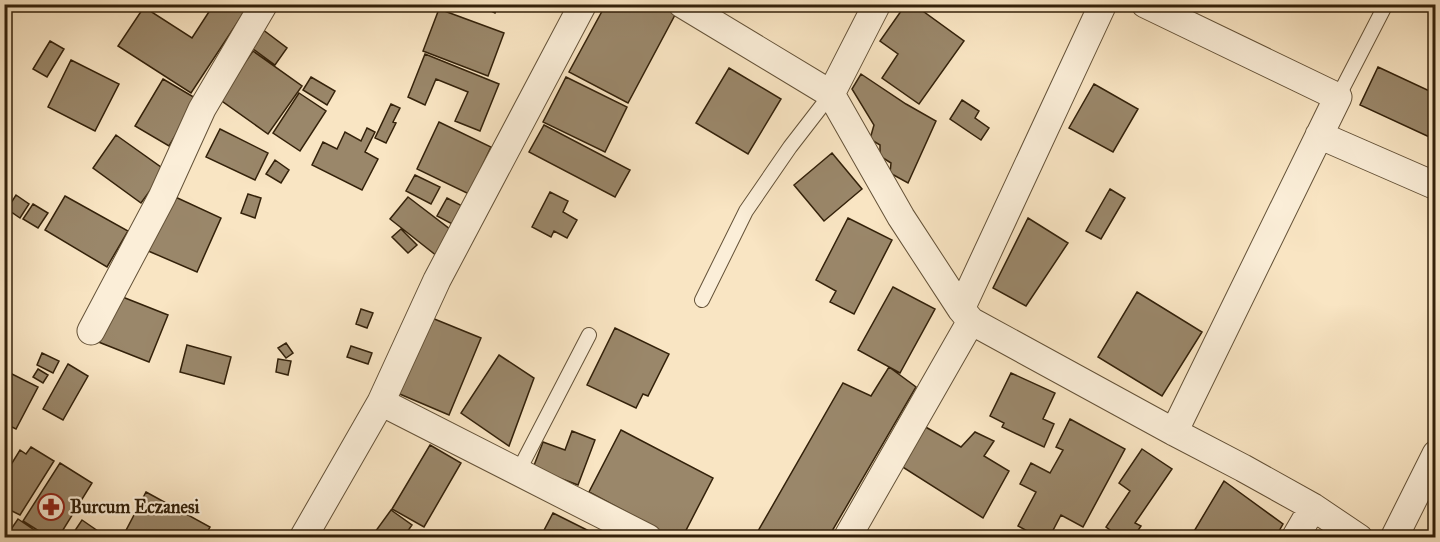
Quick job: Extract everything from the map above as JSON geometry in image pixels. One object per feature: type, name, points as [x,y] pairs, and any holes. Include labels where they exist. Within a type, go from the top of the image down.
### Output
[{"type":"street","points":[[91,331],[162,197],[202,109],[264,4]]},
{"type":"street","points":[[303,537],[381,402],[436,280],[583,4]]},
{"type":"street","points":[[682,4],[831,94],[901,218],[966,315],[1313,507],[1359,537]]},
{"type":"street","points":[[831,94],[877,4]]},
{"type":"street","points":[[847,537],[966,315],[1103,4]]},
{"type":"street","points":[[1145,4],[1338,97],[1174,432]]},
{"type":"street","points":[[1320,135],[1436,186]]},
{"type":"street","points":[[381,402],[648,537]]},
{"type":"street","points":[[1394,537],[1436,454]]},
{"type":"street","points":[[1295,537],[1313,507]]},
{"type":"lane","points":[[1338,97],[1386,4]]},
{"type":"lane","points":[[702,300],[746,211],[790,147],[831,94]]},
{"type":"lane","points":[[518,472],[588,335]]},
{"type":"building","points":[[214,4],[235,4],[245,11],[191,93],[118,46],[144,7],[192,38]]},
{"type":"building","points":[[477,4],[499,4],[495,13]]},
{"type":"building","points":[[606,4],[661,4],[676,13],[628,103],[569,72]]},
{"type":"building","points":[[906,4],[913,4],[964,41],[919,104],[882,78],[898,54],[880,41]]},
{"type":"building","points":[[439,9],[504,33],[488,76],[423,51]]},
{"type":"building","points":[[262,29],[287,48],[275,65],[249,46]]},
{"type":"building","points":[[50,41],[64,49],[47,77],[33,69]]},
{"type":"building","points":[[253,51],[302,86],[268,134],[219,99]]},
{"type":"building","points":[[425,54],[499,84],[480,131],[455,121],[468,92],[436,79],[425,105],[408,97]]},
{"type":"building","points":[[71,60],[119,84],[95,131],[48,107]]},
{"type":"building","points":[[1378,67],[1436,94],[1436,140],[1360,105]]},
{"type":"building","points":[[729,68],[781,99],[748,154],[696,123]]},
{"type":"building","points":[[861,74],[936,121],[908,183],[890,173],[891,163],[880,156],[880,145],[870,139],[874,125],[852,89]]},
{"type":"building","points":[[311,77],[335,91],[327,105],[303,90]]},
{"type":"building","points":[[566,77],[627,107],[605,152],[543,122]]},
{"type":"building","points":[[163,79],[197,99],[169,146],[135,126]]},
{"type":"building","points":[[1094,84],[1138,109],[1113,152],[1069,128]]},
{"type":"building","points":[[299,93],[326,111],[300,151],[273,133]]},
{"type":"building","points":[[962,100],[979,111],[975,118],[989,128],[981,140],[950,119]]},
{"type":"building","points":[[391,104],[400,108],[393,122],[396,123],[386,143],[375,138]]},
{"type":"building","points":[[439,122],[491,147],[469,194],[417,169]]},
{"type":"building","points":[[544,125],[630,170],[615,197],[529,152]]},
{"type":"building","points":[[367,128],[375,132],[365,152],[378,159],[362,190],[312,165],[323,142],[337,149],[345,132],[361,141]]},
{"type":"building","points":[[220,129],[268,153],[255,180],[206,157]]},
{"type":"building","points":[[116,135],[165,170],[141,203],[93,168]]},
{"type":"building","points":[[832,153],[862,189],[824,221],[794,185]]},
{"type":"building","points":[[275,160],[289,170],[281,183],[266,174]]},
{"type":"building","points":[[415,175],[440,187],[431,204],[406,191]]},
{"type":"building","points":[[1110,189],[1125,198],[1101,239],[1086,231]]},
{"type":"building","points":[[550,192],[568,201],[563,212],[577,220],[567,238],[554,231],[551,237],[532,227]]},
{"type":"building","points":[[248,194],[261,198],[255,218],[241,213]]},
{"type":"building","points":[[16,195],[29,204],[20,218],[7,209]]},
{"type":"building","points":[[171,195],[221,218],[197,272],[146,250]]},
{"type":"building","points":[[65,196],[128,231],[107,267],[45,230]]},
{"type":"building","points":[[408,197],[455,233],[437,256],[390,219]]},
{"type":"building","points":[[447,198],[466,208],[456,226],[437,216]]},
{"type":"building","points":[[33,204],[48,213],[38,228],[23,219]]},
{"type":"building","points":[[848,218],[892,240],[854,314],[830,302],[836,291],[816,280]]},
{"type":"building","points":[[1028,218],[1068,243],[1026,306],[993,288]]},
{"type":"building","points":[[401,229],[417,245],[408,253],[392,237]]},
{"type":"building","points":[[893,287],[935,309],[900,373],[858,350]]},
{"type":"building","points":[[1137,292],[1202,332],[1162,396],[1098,357]]},
{"type":"building","points":[[115,294],[168,315],[149,362],[96,341]]},
{"type":"building","points":[[361,309],[373,313],[367,328],[356,324]]},
{"type":"building","points":[[427,316],[481,338],[449,415],[395,392]]},
{"type":"building","points":[[615,328],[669,354],[648,396],[643,394],[636,408],[587,385]]},
{"type":"building","points":[[286,343],[293,353],[286,358],[278,348]]},
{"type":"building","points":[[187,345],[231,357],[224,384],[180,372]]},
{"type":"building","points":[[351,346],[372,353],[368,364],[347,357]]},
{"type":"building","points":[[42,353],[59,361],[53,373],[37,365]]},
{"type":"building","points":[[499,355],[534,378],[509,446],[461,413]]},
{"type":"building","points":[[278,359],[291,361],[288,375],[276,372]]},
{"type":"building","points":[[68,364],[88,376],[63,420],[43,409]]},
{"type":"building","points":[[889,367],[916,387],[828,538],[754,538],[843,383],[871,396]]},
{"type":"building","points":[[38,369],[48,375],[43,383],[33,377]]},
{"type":"building","points":[[4,370],[38,387],[16,429],[4,423]]},
{"type":"building","points":[[1011,373],[1055,393],[1043,419],[1054,424],[1044,447],[1002,427],[1004,423],[990,416]]},
{"type":"building","points":[[1070,419],[1125,449],[1083,527],[1061,515],[1049,538],[1040,538],[1018,526],[1036,492],[1020,484],[1031,463],[1050,473],[1063,450],[1056,447]]},
{"type":"building","points":[[922,425],[961,447],[975,432],[994,441],[984,456],[1009,471],[983,518],[901,466]]},
{"type":"building","points":[[621,430],[713,478],[682,538],[660,538],[647,523],[589,492]]},
{"type":"building","points":[[572,431],[595,440],[578,485],[533,468],[543,442],[565,450]]},
{"type":"building","points":[[430,445],[461,463],[424,527],[392,509]]},
{"type":"building","points":[[31,447],[54,461],[20,515],[10,510],[6,516],[4,515],[4,476],[20,450],[26,454]]},
{"type":"building","points":[[1142,449],[1172,469],[1135,523],[1141,526],[1133,538],[1121,538],[1106,527],[1130,491],[1119,483]]},
{"type":"building","points":[[60,463],[92,483],[58,538],[50,538],[23,521]]},
{"type":"building","points":[[1224,481],[1283,524],[1275,538],[1190,538]]},
{"type":"building","points":[[146,492],[210,527],[204,538],[122,538]]},
{"type":"building","points":[[391,510],[412,525],[403,538],[383,538],[375,532]]},
{"type":"building","points":[[553,513],[603,538],[540,538]]},
{"type":"building","points":[[18,519],[46,538],[5,538]]},
{"type":"building","points":[[82,520],[108,538],[70,538]]},
{"type":"place","name":"Burcum Eczanesi","points":[[51,507]]}]
